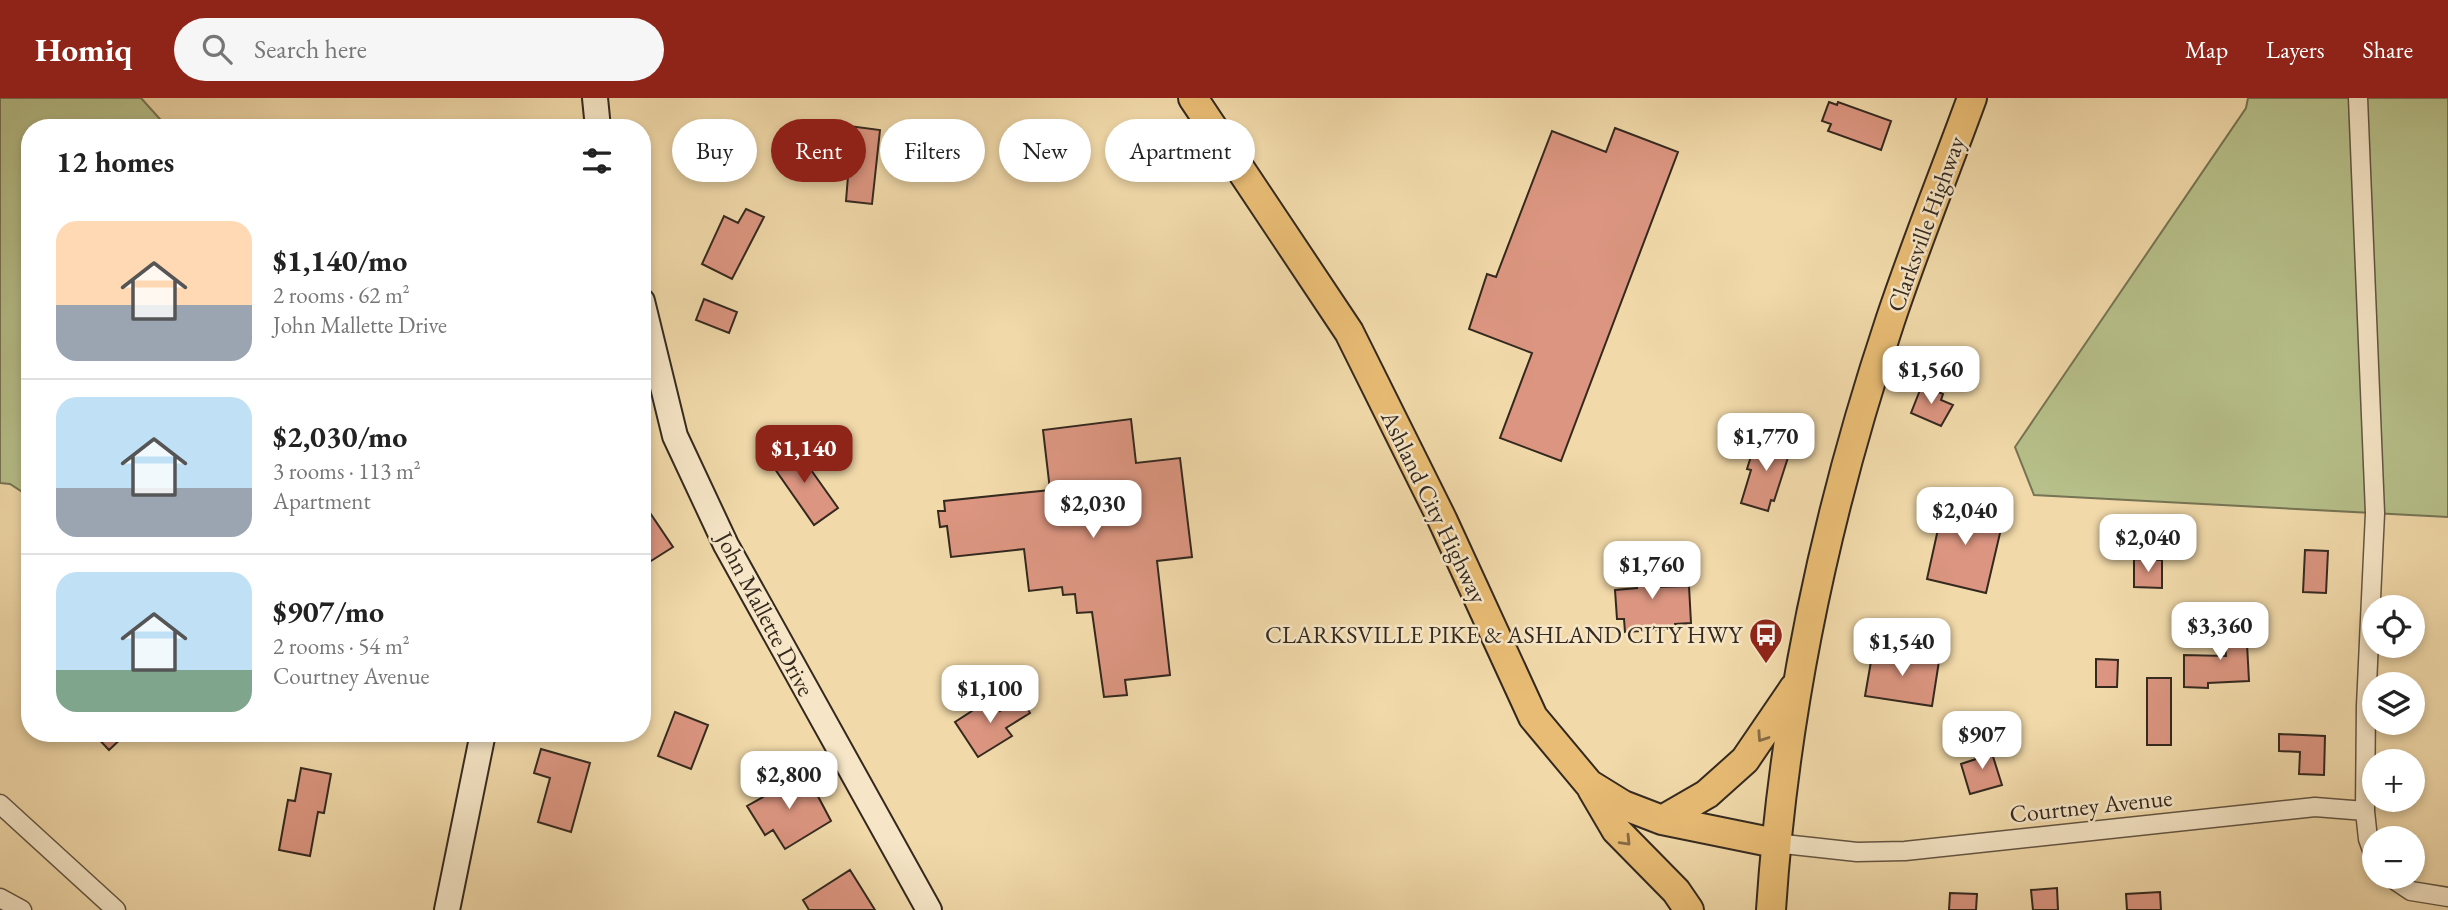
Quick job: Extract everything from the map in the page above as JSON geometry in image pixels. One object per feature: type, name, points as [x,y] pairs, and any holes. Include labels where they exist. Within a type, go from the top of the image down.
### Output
[{"type":"main road","name":"Ashland City Highway","points":[[1193,98],[1349,332],[1442,519],[1533,717],[1589,784],[1623,805],[1662,820],[1776,843]]},
{"type":"main road","name":"Clarksville Highway","points":[[1771,910],[1776,843],[1800,680],[1824,559],[1864,405],[1929,210],[1972,98]]},
{"type":"main road","points":[[1662,820],[1707,794],[1745,761],[1800,680]]},
{"type":"main road","points":[[1589,784],[1616,830],[1676,891],[1689,910]]},
{"type":"street","points":[[595,98],[597,119]]},
{"type":"street","points":[[2358,98],[2375,513],[2366,749]]},
{"type":"street","name":"John Mallette Drive","points":[[651,338],[675,436],[721,533],[929,910]]},
{"type":"street","points":[[447,910],[481,742]]},
{"type":"street","points":[[0,804],[116,910]]},
{"type":"street","name":"Courtney Avenue","points":[[1776,843],[1857,852],[1905,852],[2315,807],[2362,811]]},
{"type":"street","points":[[2408,889],[2448,897]]},
{"type":"street","points":[[0,898],[22,910]]},
{"type":"green space","points":[[0,98],[141,98],[160,119],[21,119],[21,491],[10,484],[0,483]]},
{"type":"green space","points":[[2248,98],[2448,98],[2448,517],[2034,495],[2015,447],[2246,108]]},
{"type":"building","points":[[1829,102],[1837,105],[1838,102],[1891,121],[1881,150],[1828,131],[1831,124],[1822,121]]},
{"type":"building","points":[[866,128],[880,130],[872,204],[846,201],[848,182],[866,182]]},
{"type":"building","points":[[1615,128],[1678,152],[1561,461],[1500,438],[1532,353],[1469,329],[1487,274],[1496,277],[1552,131],[1606,152]]},
{"type":"building","points":[[746,209],[764,217],[732,279],[702,264],[724,216],[738,223]]},
{"type":"building","points":[[704,299],[737,312],[729,333],[696,320]]},
{"type":"building","points":[[1922,385],[1943,394],[1941,400],[1953,405],[1941,426],[1911,413]]},
{"type":"building","points":[[1131,419],[1136,463],[1180,458],[1192,557],[1157,561],[1170,675],[1125,680],[1127,695],[1104,697],[1092,612],[1077,613],[1075,594],[1063,595],[1062,587],[1029,591],[1024,549],[951,557],[947,526],[940,527],[938,511],[945,511],[944,501],[1050,490],[1043,430]]},
{"type":"building","points":[[1761,435],[1792,445],[1774,501],[1771,500],[1768,511],[1741,503],[1751,470],[1747,469]]},
{"type":"building","points":[[794,446],[838,508],[814,525],[770,462]]},
{"type":"building","points":[[1944,502],[2004,516],[1986,593],[1927,579]]},
{"type":"building","points":[[651,514],[673,547],[651,561]]},
{"type":"building","points":[[2305,550],[2328,551],[2326,593],[2303,592]]},
{"type":"building","points":[[1655,554],[1657,587],[1689,586],[1691,623],[1675,624],[1675,629],[1625,632],[1624,619],[1617,619],[1615,590],[1637,588],[1635,555]]},
{"type":"building","points":[[2134,559],[2162,560],[2162,588],[2134,587]]},
{"type":"building","points":[[2246,625],[2249,681],[2208,683],[2208,688],[2184,687],[2184,655],[2226,656],[2224,626]]},
{"type":"building","points":[[1873,650],[1939,661],[1932,706],[1865,696]]},
{"type":"building","points":[[2096,659],[2118,660],[2117,687],[2096,687]]},
{"type":"building","points":[[2147,678],[2171,678],[2171,745],[2147,745]]},
{"type":"building","points":[[992,698],[1000,711],[1020,698],[1030,713],[1006,728],[1012,736],[978,757],[955,722]]},
{"type":"building","points":[[675,712],[708,725],[691,769],[658,756]]},
{"type":"building","points":[[2279,734],[2325,736],[2324,775],[2299,774],[2300,752],[2279,751]]},
{"type":"building","points":[[101,742],[117,742],[109,750]]},
{"type":"building","points":[[1989,744],[2002,785],[1970,794],[1961,764],[1979,758],[1976,748]]},
{"type":"building","points":[[541,749],[590,763],[571,832],[538,822],[550,778],[534,773]]},
{"type":"building","points":[[301,768],[331,774],[324,813],[318,812],[310,856],[279,850],[288,800],[295,801]]},
{"type":"building","points":[[778,773],[786,787],[796,781],[801,789],[811,783],[831,821],[785,849],[773,830],[765,835],[747,806],[772,792],[765,781]]},
{"type":"building","points":[[850,870],[875,910],[809,910],[803,900]]},
{"type":"building","points":[[2057,888],[2058,910],[2033,910],[2031,890]]},
{"type":"building","points":[[2160,892],[2161,910],[2127,910],[2126,894]]},
{"type":"building","points":[[1950,893],[1977,894],[1976,910],[1949,910]]},
{"type":"place","name":"CLARKSVILLE PIKE & ASHLAND CITY HWY","points":[[1766,665]]}]
